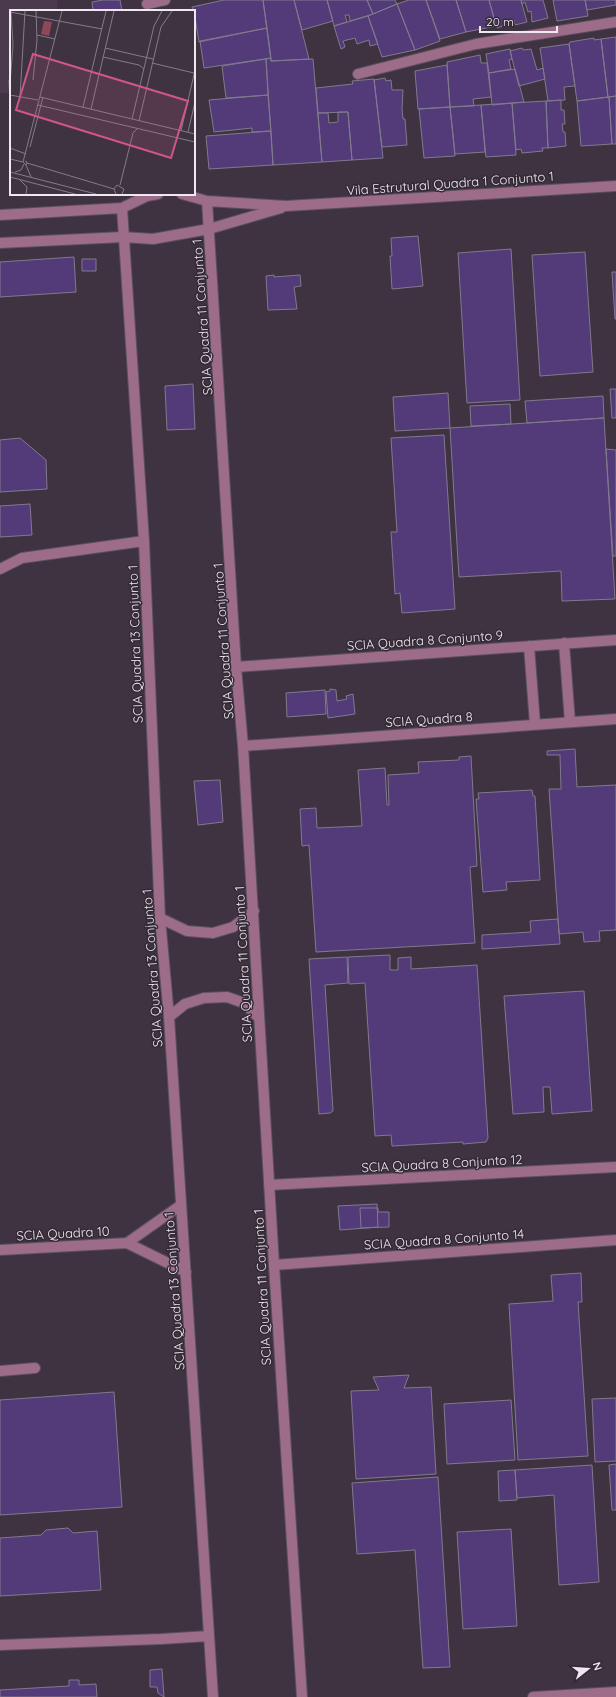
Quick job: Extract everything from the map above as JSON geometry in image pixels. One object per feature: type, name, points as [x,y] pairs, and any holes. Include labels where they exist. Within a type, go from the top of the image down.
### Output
[{"type":"street","points":[[147,5],[165,0]]},
{"type":"street","points":[[358,74],[476,44],[616,22]]},
{"type":"street","name":"Vila Estrutural Quadra 1 Conjunto 1","points":[[286,206],[616,186]]},
{"type":"street","points":[[0,215],[122,208],[147,196],[152,195]]},
{"type":"street","points":[[186,195],[207,201],[286,206]]},
{"type":"street","name":"SCIA Quadra 11 Conjunto 1","points":[[207,201],[210,229],[236,667],[254,911],[269,1185],[302,1697]]},
{"type":"street","points":[[0,243],[123,237],[152,239],[210,229],[286,206]]},
{"type":"street","name":"SCIA Quadra 13 Conjunto 1","points":[[122,208],[144,541],[160,918],[170,1017],[213,1697]]},
{"type":"street","points":[[0,569],[22,558],[144,541]]},
{"type":"street","name":"SCIA Quadra 8 Conjunto 9","points":[[236,667],[616,640]]},
{"type":"street","points":[[564,643],[570,722]]},
{"type":"street","points":[[529,646],[535,724]]},
{"type":"street","name":"SCIA Quadra 8","points":[[243,746],[616,719]]},
{"type":"street","points":[[160,918],[187,931],[213,933],[233,927],[254,911]]},
{"type":"street","points":[[170,1017],[185,1004],[204,998],[227,997],[244,1003],[259,1018]]},
{"type":"street","name":"SCIA Quadra 8 Conjunto 12","points":[[269,1185],[616,1167]]},
{"type":"street","name":"SCIA Quadra 10","points":[[127,1243],[181,1205]]},
{"type":"street","name":"SCIA Quadra 8 Conjunto 14","points":[[274,1265],[616,1240]]},
{"type":"street","name":"SCIA Quadra 10","points":[[0,1250],[127,1243],[186,1272]]},
{"type":"street","points":[[0,1371],[35,1368]]},
{"type":"street","points":[[0,1645],[209,1636]]},
{"type":"street","points":[[533,1697],[616,1692]]},
{"type":"shaded area","points":[[0,0],[57,0],[58,10],[10,10],[10,93],[0,93]]},
{"type":"building","points":[[103,0],[120,0],[122,10],[93,10],[92,2]]},
{"type":"building","points":[[224,0],[263,0],[267,28],[199,42],[195,10],[193,10],[192,7]]},
{"type":"building","points":[[263,0],[294,0],[309,59],[271,61]]},
{"type":"building","points":[[294,0],[327,0],[333,21],[302,30]]},
{"type":"building","points":[[327,0],[367,0],[373,14],[350,21],[349,15],[345,15],[347,22],[334,26]]},
{"type":"building","points":[[367,0],[395,0],[397,4],[373,14]]},
{"type":"building","points":[[409,0],[426,0],[440,41],[415,50],[397,4]]},
{"type":"building","points":[[426,0],[456,0],[466,32],[440,39]]},
{"type":"building","points":[[456,0],[489,0],[496,26],[466,32]]},
{"type":"building","points":[[489,0],[521,0],[527,22],[515,25],[514,20],[505,22],[506,25],[497,28]]},
{"type":"building","points":[[521,0],[543,0],[548,18],[532,22],[531,11],[528,12],[525,2],[522,4]]},
{"type":"building","points":[[553,0],[585,0],[588,16],[557,21]]},
{"type":"building","points":[[585,0],[616,0],[616,5],[587,10]]},
{"type":"building","points":[[397,4],[415,50],[382,57],[368,16]]},
{"type":"building","points":[[368,16],[378,44],[370,46],[369,40],[357,44],[355,38],[343,41],[345,47],[341,49],[334,26]]},
{"type":"building","points":[[267,28],[271,58],[204,68],[200,41]]},
{"type":"building","points":[[616,37],[616,96],[608,97],[601,39]]},
{"type":"building","points":[[594,38],[594,40],[601,39],[608,97],[577,101],[569,44],[570,42]]},
{"type":"building","points":[[569,44],[575,86],[564,87],[565,100],[548,101],[540,48]]},
{"type":"building","points":[[522,48],[523,50],[531,49],[537,70],[543,68],[545,79],[519,86],[510,51]]},
{"type":"building","points":[[510,49],[512,59],[509,60],[511,69],[489,73],[486,54]]},
{"type":"building","points":[[480,55],[481,63],[487,63],[491,97],[473,99],[474,106],[450,107],[447,62]]},
{"type":"building","points":[[271,58],[271,61],[313,59],[322,162],[273,165],[266,59]]},
{"type":"building","points":[[266,59],[268,95],[226,98],[222,66]]},
{"type":"building","points":[[447,65],[450,107],[418,109],[415,71]]},
{"type":"building","points":[[515,69],[524,102],[492,105],[489,73]]},
{"type":"building","points":[[385,78],[386,81],[391,80],[392,90],[403,90],[402,109],[403,119],[405,119],[407,145],[382,147],[374,80]]},
{"type":"building","points":[[374,79],[383,158],[352,160],[348,112],[318,113],[316,88],[353,84],[352,81]]},
{"type":"building","points":[[9,80],[10,80],[10,102]]},
{"type":"building","points":[[268,95],[271,131],[252,132],[252,128],[214,132],[209,100]]},
{"type":"building","points":[[616,96],[616,144],[612,144],[609,97]]},
{"type":"building","points":[[609,97],[612,144],[581,146],[577,101]]},
{"type":"building","points":[[561,100],[561,110],[564,110],[565,124],[562,124],[563,132],[565,132],[566,146],[548,148],[546,101]]},
{"type":"building","points":[[546,101],[548,148],[542,148],[543,151],[522,153],[521,149],[516,150],[512,103]]},
{"type":"building","points":[[512,103],[516,155],[486,157],[481,105]]},
{"type":"building","points":[[481,105],[485,152],[455,154],[450,107]]},
{"type":"building","points":[[450,107],[455,156],[424,158],[419,109]]},
{"type":"building","points":[[338,112],[348,112],[352,160],[322,162],[318,113],[328,113],[329,123],[338,122]]},
{"type":"building","points":[[271,131],[273,165],[209,169],[206,136]]},
{"type":"building","points":[[418,236],[423,286],[392,289],[390,256],[392,256],[391,238]]},
{"type":"building","points":[[511,249],[520,400],[467,403],[458,253]]},
{"type":"building","points":[[585,252],[593,372],[540,376],[532,255]]},
{"type":"building","points":[[74,257],[76,292],[0,297],[0,262]]},
{"type":"building","points":[[82,259],[96,259],[96,271],[82,271]]},
{"type":"building","points":[[612,272],[616,272],[616,319],[615,319]]},
{"type":"building","points":[[274,275],[274,277],[300,275],[301,286],[294,287],[297,309],[268,310],[266,276]]},
{"type":"building","points":[[193,384],[195,429],[167,430],[165,386]]},
{"type":"building","points":[[610,389],[616,389],[616,418],[612,418]]},
{"type":"building","points":[[448,393],[450,428],[395,431],[393,397]]},
{"type":"building","points":[[603,396],[604,418],[527,423],[525,401]]},
{"type":"building","points":[[510,404],[511,424],[471,426],[470,406]]},
{"type":"building","points":[[604,418],[615,599],[562,601],[561,571],[459,577],[450,428]]},
{"type":"building","points":[[444,435],[455,609],[402,613],[400,593],[395,594],[391,532],[397,532],[391,438]]},
{"type":"building","points":[[20,438],[46,460],[47,489],[0,492],[0,440]]},
{"type":"building","points":[[606,449],[616,450],[616,556],[613,556]]},
{"type":"building","points":[[30,504],[32,535],[0,537],[0,506]]},
{"type":"building","points":[[330,689],[336,690],[337,701],[347,699],[346,696],[353,694],[355,714],[328,718],[326,692],[330,691]]},
{"type":"building","points":[[325,690],[326,714],[287,717],[286,693]]},
{"type":"building","points":[[575,749],[577,787],[616,785],[616,930],[599,931],[600,941],[584,942],[583,932],[559,934],[549,789],[561,789],[560,755],[547,755],[547,751]]},
{"type":"building","points":[[471,756],[477,866],[470,867],[475,943],[316,952],[309,845],[302,846],[300,809],[316,808],[317,828],[362,826],[358,770],[385,768],[387,805],[389,805],[388,775],[419,773],[418,762],[459,760],[459,757]]},
{"type":"building","points":[[220,780],[223,822],[198,825],[194,781]]},
{"type":"building","points":[[532,790],[533,796],[535,796],[540,880],[506,882],[507,890],[483,892],[476,799],[479,799],[478,793]]},
{"type":"building","points":[[558,919],[560,944],[482,949],[482,935],[531,932],[530,921]]},
{"type":"building","points":[[390,955],[390,970],[398,970],[398,958],[411,957],[411,969],[477,965],[488,1138],[486,1142],[392,1146],[391,1135],[375,1136],[365,983],[349,984],[348,957]]},
{"type":"building","points":[[347,957],[348,983],[325,985],[333,1111],[330,1113],[319,1114],[309,959]]},
{"type":"building","points":[[584,991],[592,1111],[552,1114],[550,1087],[543,1087],[544,1112],[513,1114],[504,996]]},
{"type":"building","points":[[377,1204],[378,1227],[340,1230],[338,1206]]},
{"type":"building","points":[[360,1208],[378,1208],[378,1212],[389,1212],[389,1227],[361,1228]]},
{"type":"building","points":[[581,1273],[582,1302],[578,1302],[588,1456],[518,1460],[509,1304],[553,1301],[551,1275]]},
{"type":"building","points":[[409,1375],[404,1388],[431,1387],[436,1474],[356,1479],[351,1391],[379,1390],[373,1377]]},
{"type":"building","points":[[114,1392],[122,1507],[0,1515],[0,1400]]},
{"type":"building","points":[[616,1398],[616,1461],[595,1462],[592,1399]]},
{"type":"building","points":[[511,1400],[515,1460],[447,1464],[444,1404]]},
{"type":"building","points":[[616,1464],[616,1510],[612,1510],[609,1465]]},
{"type":"building","points":[[592,1465],[599,1582],[559,1585],[554,1495],[517,1498],[515,1470]]},
{"type":"building","points":[[515,1470],[517,1500],[499,1501],[498,1471]]},
{"type":"building","points":[[438,1477],[450,1667],[423,1668],[415,1550],[357,1554],[352,1483]]},
{"type":"building","points":[[68,1528],[73,1533],[97,1531],[101,1590],[0,1596],[0,1538],[41,1535],[46,1530]]},
{"type":"building","points":[[511,1529],[517,1626],[463,1629],[457,1532]]},
{"type":"building","points":[[162,1669],[164,1697],[158,1693],[157,1687],[150,1687],[150,1670]]},
{"type":"building","points":[[69,1680],[79,1680],[79,1685],[96,1684],[97,1697],[0,1697],[0,1690],[69,1686]]}]
